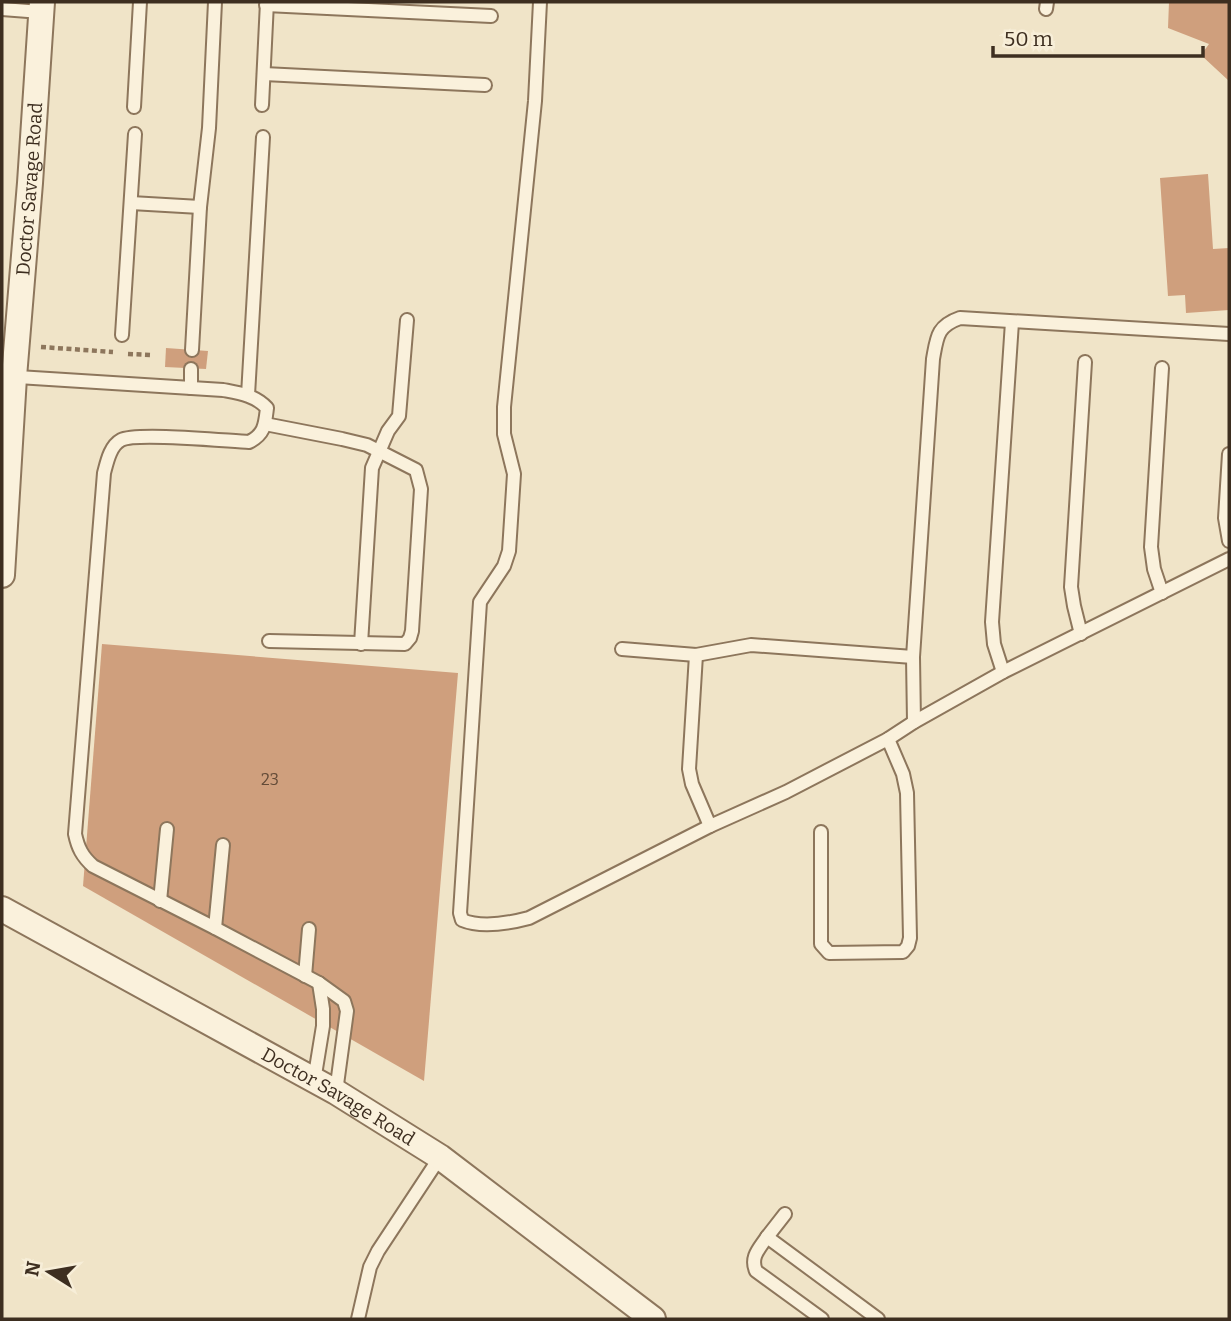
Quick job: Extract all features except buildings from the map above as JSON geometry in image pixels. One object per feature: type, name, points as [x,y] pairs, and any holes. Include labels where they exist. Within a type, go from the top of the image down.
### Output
[{"type":"street","name":"Doctor Savage Road","points":[[2,575],[8,377],[16,345],[42,7]]},
{"type":"street","name":"Doctor Savage Road","points":[[2,909],[325,1087],[440,1157],[653,1319]]},
{"type":"lane","points":[[134,107],[140,2]]},
{"type":"lane","points":[[192,350],[200,207],[209,128],[215,2]]},
{"type":"lane","points":[[540,2],[535,101],[504,407],[504,434],[514,474],[509,551],[504,566],[480,602],[460,914],[462,919],[467,922],[498,924],[530,918],[710,825],[786,792],[888,739],[1003,672],[1229,559]]},
{"type":"lane","points":[[262,105],[266,4],[419,7],[491,16]]},
{"type":"lane","points":[[2,9],[42,7]]},
{"type":"lane","points":[[264,74],[485,85]]},
{"type":"lane","points":[[122,335],[135,134]]},
{"type":"lane","points":[[248,395],[263,137]]},
{"type":"lane","points":[[131,204],[200,207]]},
{"type":"lane","points":[[914,722],[913,657],[933,359],[936,338],[941,328],[960,318],[1229,334]]},
{"type":"lane","points":[[361,644],[372,468],[388,431],[399,416],[407,320]]},
{"type":"lane","points":[[1003,672],[992,622],[1012,322]]},
{"type":"lane","points":[[1081,634],[1071,587],[1085,362]]},
{"type":"lane","points":[[1162,368],[1151,547],[1154,569],[1162,593]]},
{"type":"lane","points":[[191,369],[191,388]]},
{"type":"lane","points":[[8,377],[223,390],[248,395],[261,401],[267,408],[265,424],[258,438],[249,442],[141,436],[121,440],[109,453],[104,473],[75,834],[78,848],[93,866],[305,976],[344,1001],[347,1011],[325,1087]]},
{"type":"lane","points":[[265,424],[367,445],[416,470],[421,489],[412,631],[405,644],[269,641]]},
{"type":"lane","points":[[1229,454],[1226,518],[1229,541]]},
{"type":"lane","points":[[622,649],[696,655],[751,645],[913,657]]},
{"type":"lane","points":[[696,655],[689,769],[692,784],[710,825]]},
{"type":"lane","points":[[821,832],[821,943],[829,953],[903,952],[910,938],[906,793],[903,774],[888,739]]},
{"type":"lane","points":[[160,901],[167,829]]},
{"type":"lane","points":[[215,928],[223,845]]},
{"type":"lane","points":[[305,976],[309,929]]},
{"type":"lane","points":[[319,984],[323,1009],[325,1087]]},
{"type":"lane","points":[[358,1319],[374,1259],[440,1157]]},
{"type":"lane","points":[[785,1214],[754,1256],[753,1264],[756,1271],[822,1319]]},
{"type":"lane","points":[[767,1237],[878,1319]]},
{"type":"path","points":[[16,345],[151,355]]}]
